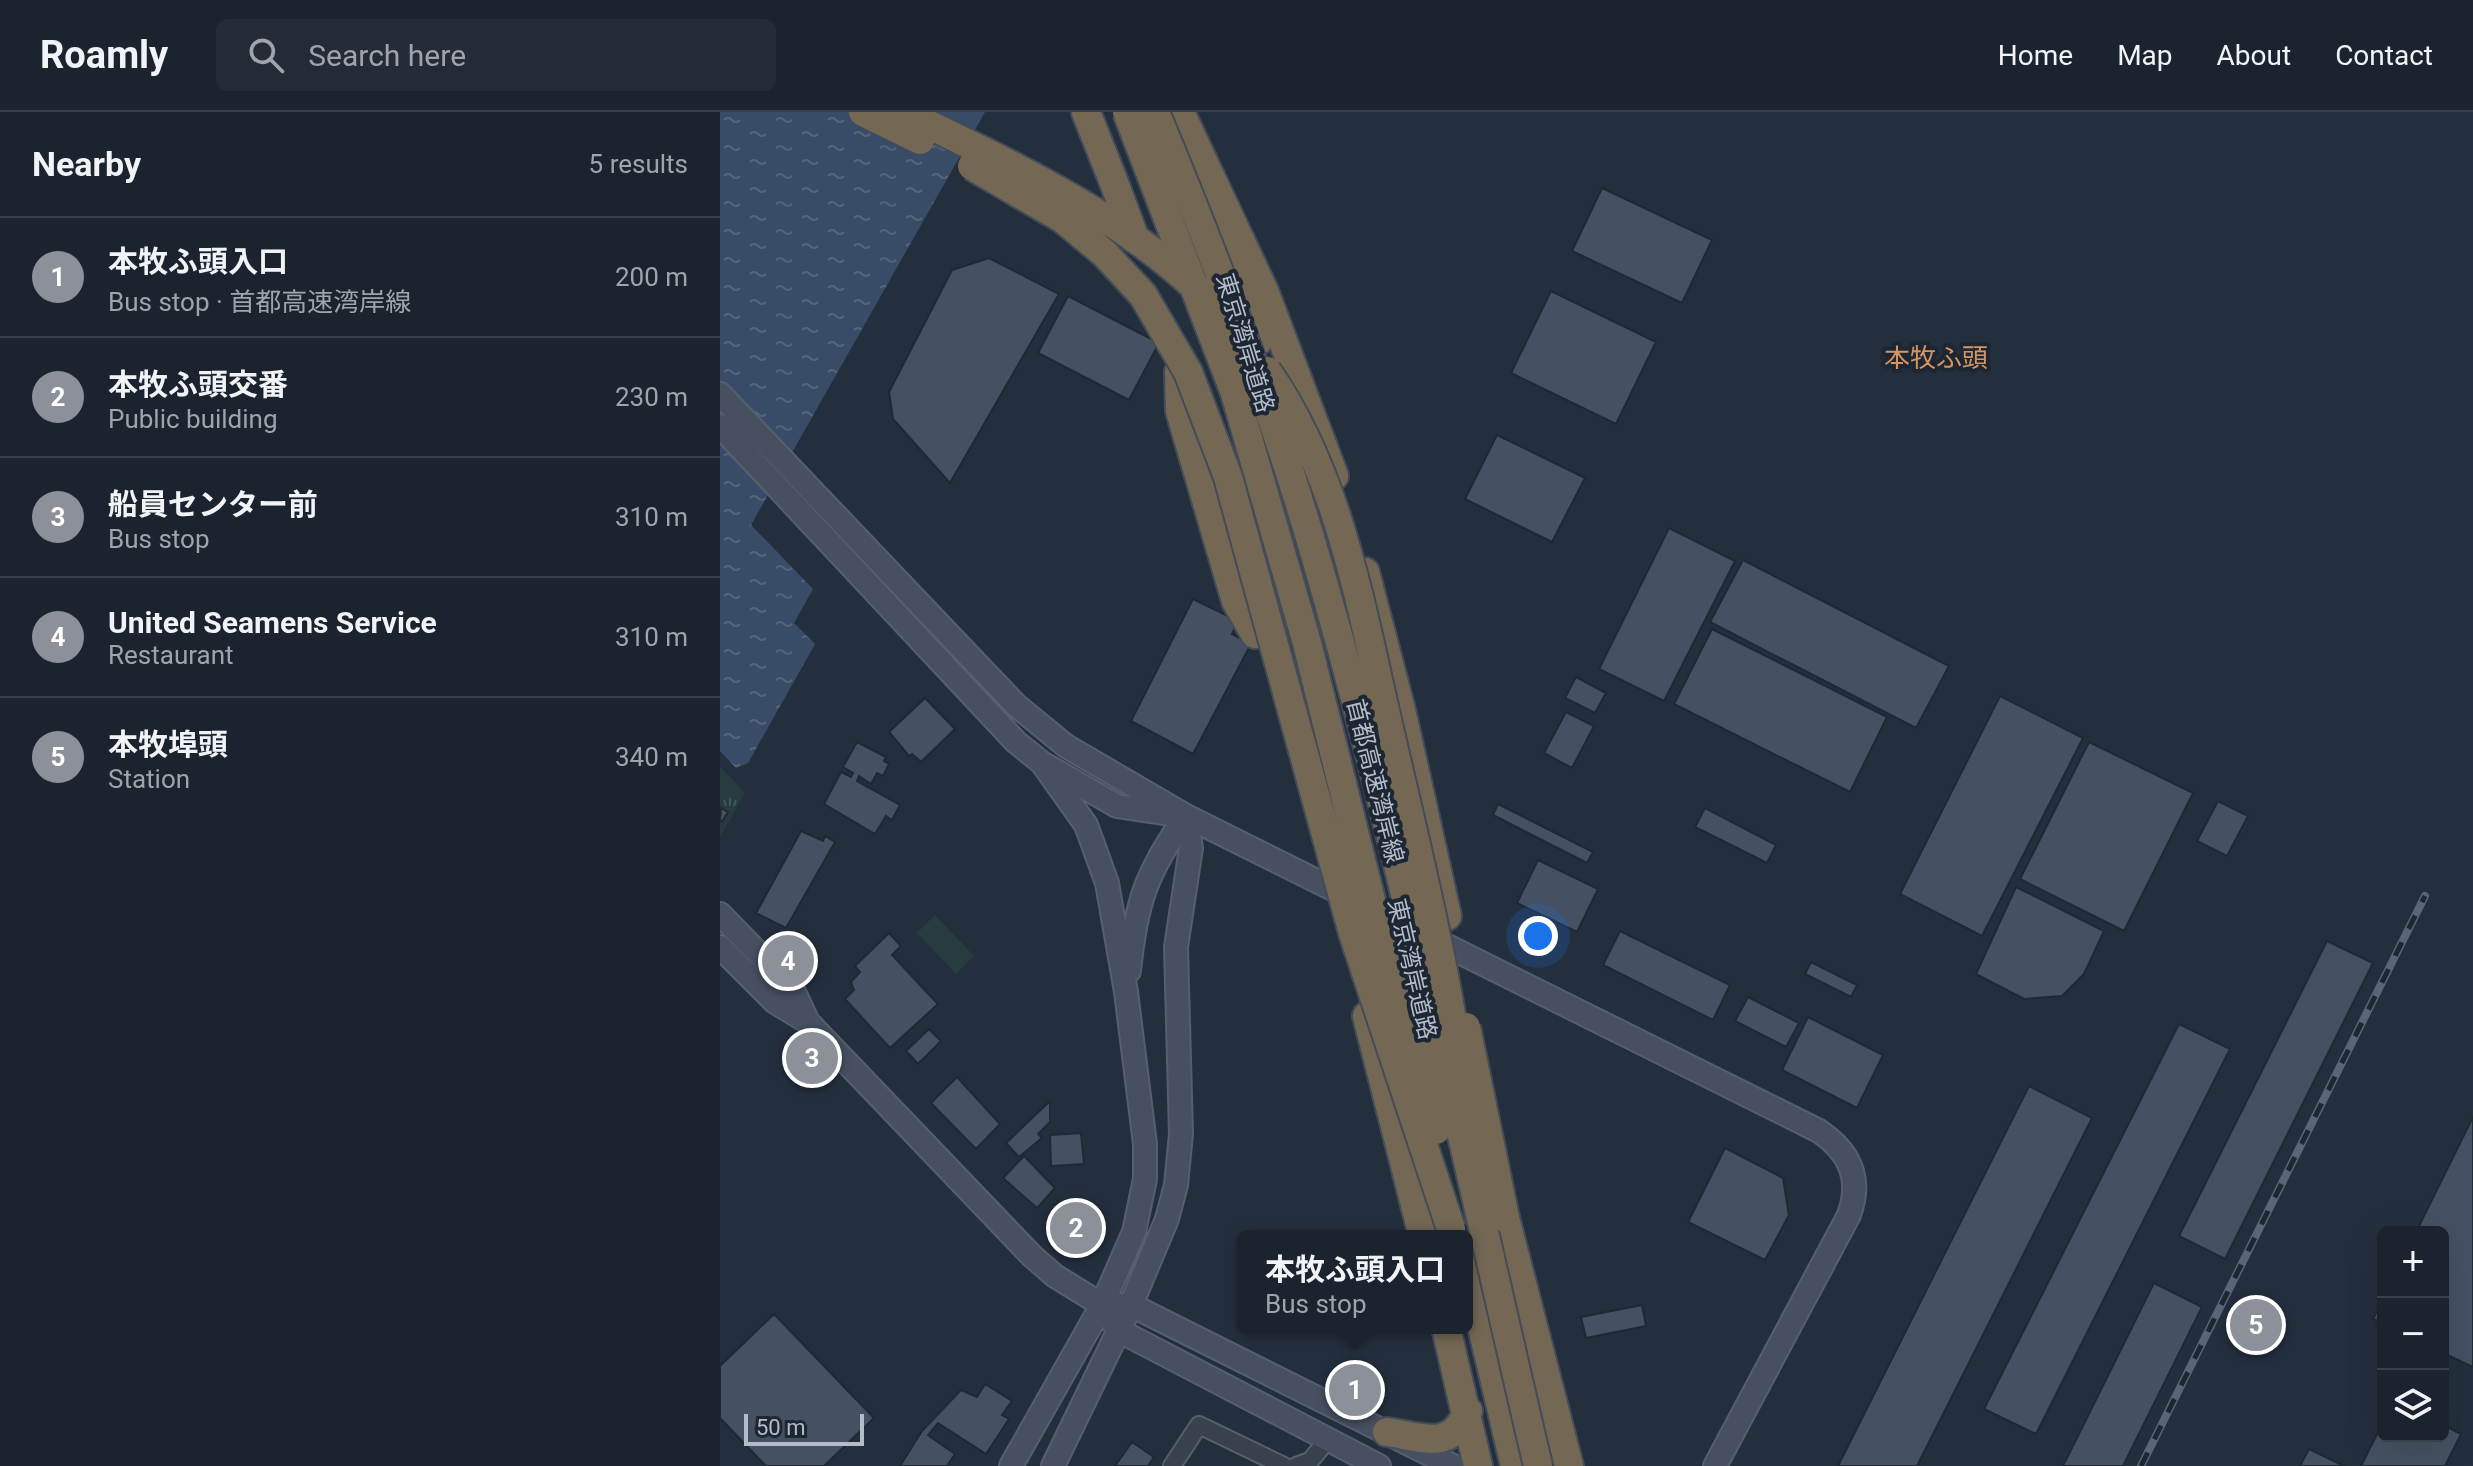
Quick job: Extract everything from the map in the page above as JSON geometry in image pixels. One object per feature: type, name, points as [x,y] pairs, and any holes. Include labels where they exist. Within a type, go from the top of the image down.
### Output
[{"type":"highway","points":[[863,112],[988,173],[1063,219],[1105,254],[1143,295],[1169,335],[1208,418],[1232,492],[1349,917],[1454,1230]]},
{"type":"highway","points":[[903,112],[1072,195],[1121,226],[1172,266],[1243,338],[1299,425],[1330,495],[1347,551],[1436,924],[1479,1264],[1515,1466]]},
{"type":"highway","points":[[1086,112],[1150,277],[1179,372],[1366,1010],[1421,1230]]},
{"type":"highway","name":"首都高速湾岸線","points":[[1127,112],[1215,336],[1279,542],[1348,797],[1454,1230]]},
{"type":"highway","points":[[1157,112],[1197,183],[1244,298],[1447,916]]},
{"type":"highway","name":"首都高速湾岸線","points":[[1157,112],[1242,334],[1316,557],[1373,773],[1472,1230]]},
{"type":"highway","name":"東京湾岸道路","points":[[1157,112],[1206,251],[1258,425],[1352,779],[1454,1230]]},
{"type":"highway","name":"東京湾岸道路","points":[[1157,112],[1216,249],[1242,327],[1345,697],[1473,1230]]},
{"type":"highway","points":[[1180,112],[1264,291],[1349,519],[1379,617],[1447,916],[1505,1218],[1569,1466]]},
{"type":"highway","points":[[1258,425],[1366,1010]]},
{"type":"highway","name":"東京湾岸道路","points":[[1473,1232],[1529,1466]]},
{"type":"highway","name":"首都高速湾岸線","points":[[1473,1236],[1538,1466]]},
{"type":"highway","points":[[1473,1324],[1506,1466]]},
{"type":"highway","points":[[1448,1334],[1468,1411],[1478,1466]]},
{"type":"highway","points":[[1387,1432],[1439,1438],[1452,1436],[1460,1430],[1468,1411]]},
{"type":"street","points":[[720,394],[792,487],[993,720],[1042,763],[1078,810],[1096,847],[1107,883],[1126,992],[1145,1144],[1145,1179],[1134,1232],[1102,1305],[1011,1466]]},
{"type":"street","points":[[720,426],[792,487],[1041,729],[1186,816],[1819,1131],[1843,1152],[1854,1180],[1849,1215],[1715,1466]]},
{"type":"street","points":[[1042,763],[1117,806],[1186,816]]},
{"type":"street","points":[[1126,992],[1134,922],[1143,891],[1154,861],[1186,816]]},
{"type":"street","points":[[1053,1466],[1131,1305],[1167,1219],[1179,1168],[1181,1118],[1175,963],[1190,862],[1186,816]]},
{"type":"street","points":[[720,914],[792,988],[808,1022]]},
{"type":"street","points":[[720,947],[775,1002],[808,1022],[1032,1256],[1055,1276],[1102,1305],[1118,1330],[1379,1466]]},
{"type":"street","points":[[1102,1305],[1131,1305],[1453,1466]]},
{"type":"street","points":[[1172,1466],[1199,1425],[1284,1466]]},
{"type":"street","points":[[1296,1466],[1310,1461],[1329,1438]]},
{"type":"green space","points":[[720,766],[745,793],[720,837]]},
{"type":"green space","points":[[935,915],[974,956],[956,974],[917,933]]},
{"type":"water","points":[[720,112],[985,112],[751,525],[813,589],[794,623],[815,644],[748,763],[736,768],[720,751]]},
{"type":"building","points":[[1602,188],[1712,240],[1682,303],[1572,251]]},
{"type":"building","points":[[989,258],[1059,294],[950,483],[893,419],[889,392],[952,270]]},
{"type":"building","points":[[1551,291],[1656,342],[1616,424],[1511,373]]},
{"type":"building","points":[[1068,296],[1159,343],[1129,400],[1038,353]]},
{"type":"building","points":[[1497,435],[1585,478],[1552,542],[1465,499]]},
{"type":"building","points":[[1669,528],[1735,561],[1664,701],[1599,669]]},
{"type":"building","points":[[1743,560],[1949,666],[1916,728],[1710,622]]},
{"type":"building","points":[[1193,599],[1238,621],[1232,634],[1251,644],[1193,754],[1131,721]]},
{"type":"building","points":[[1712,629],[1887,717],[1850,792],[1674,704]]},
{"type":"building","points":[[1576,677],[1606,693],[1595,713],[1565,698]]},
{"type":"building","points":[[2000,696],[2083,738],[1982,936],[1900,894]]},
{"type":"building","points":[[925,698],[955,729],[921,762],[912,754],[909,756],[889,732]]},
{"type":"building","points":[[1566,712],[1594,726],[1572,768],[1544,753]]},
{"type":"building","points":[[857,742],[886,757],[884,761],[889,764],[883,776],[877,773],[871,784],[859,776],[857,781],[900,805],[892,820],[886,816],[875,834],[824,804],[841,772],[851,777],[853,773],[843,767]]},
{"type":"building","points":[[2089,742],[2193,793],[2124,931],[2020,879]]},
{"type":"building","points":[[2218,801],[2248,816],[2227,856],[2197,841]]},
{"type":"building","points":[[1498,804],[1593,852],[1587,863],[1493,815]]},
{"type":"building","points":[[721,808],[728,812],[722,822],[720,821]]},
{"type":"building","points":[[1705,808],[1776,845],[1767,863],[1695,827]]},
{"type":"building","points":[[801,831],[823,841],[825,836],[835,842],[786,928],[756,913]]},
{"type":"building","points":[[1538,860],[1598,889],[1577,932],[1517,903]]},
{"type":"building","points":[[2016,887],[2104,931],[2084,974],[2062,996],[2024,999],[1976,974]]},
{"type":"building","points":[[1620,931],[1730,985],[1713,1020],[1603,965]]},
{"type":"building","points":[[889,933],[901,946],[892,955],[938,1004],[890,1048],[845,999],[854,990],[851,982],[860,972],[855,966]]},
{"type":"building","points":[[2327,941],[2373,963],[2225,1259],[2179,1236]]},
{"type":"building","points":[[1811,962],[1857,985],[1851,997],[1805,974]]},
{"type":"building","points":[[1748,997],[1799,1023],[1786,1047],[1735,1021]]},
{"type":"building","points":[[1808,1017],[1883,1055],[1857,1108],[1782,1070]]},
{"type":"building","points":[[2179,1024],[2230,1049],[2036,1434],[1984,1409]]},
{"type":"building","points":[[929,1029],[941,1041],[918,1064],[906,1051]]},
{"type":"building","points":[[957,1077],[1000,1124],[976,1149],[931,1103]]},
{"type":"building","points":[[2029,1086],[2092,1118],[1917,1466],[1838,1466]]},
{"type":"building","points":[[1050,1101],[1050,1122],[1038,1134],[1042,1138],[1019,1157],[1006,1143]]},
{"type":"building","points":[[2473,1117],[2473,1367],[2449,1356],[2449,1226],[2419,1226]]},
{"type":"building","points":[[1081,1133],[1084,1164],[1051,1166],[1050,1135]]},
{"type":"building","points":[[1725,1148],[1783,1178],[1789,1215],[1765,1260],[1688,1222]]},
{"type":"building","points":[[1024,1156],[1055,1188],[1037,1208],[1003,1178]]},
{"type":"building","points":[[1078,1211],[1089,1239],[1074,1245],[1063,1216]]},
{"type":"building","points":[[2154,1283],[2202,1307],[2123,1466],[2063,1466]]},
{"type":"building","points":[[1642,1305],[1646,1326],[1586,1338],[1581,1317]]},
{"type":"building","points":[[774,1314],[874,1418],[824,1466],[766,1466],[720,1418],[720,1366]]},
{"type":"building","points":[[985,1384],[1012,1401],[1002,1415],[1009,1419],[986,1454],[938,1423],[928,1435],[955,1454],[947,1466],[900,1466],[922,1431],[961,1390],[977,1397]]},
{"type":"building","points":[[2449,1428],[2461,1434],[2445,1466],[2361,1466],[2377,1434],[2377,1442],[2449,1442]]},
{"type":"building","points":[[1132,1442],[1154,1457],[1148,1466],[1115,1466]]},
{"type":"building","points":[[2309,1449],[2344,1466],[2300,1466]]},
{"type":"railway","points":[[2141,1466],[2425,896]]},
{"type":"place","name":"United Seamens Service","points":[[788,961]]},
{"type":"place","name":"船員センター前","points":[[812,1058]]},
{"type":"place","name":"本牧ふ頭交番","points":[[1076,1228]]},
{"type":"place","name":"本牧埠頭","points":[[2256,1325]]},
{"type":"place","name":"本牧ふ頭入口","points":[[1355,1390]]},
{"type":"district","name":"本牧ふ頭","points":[[1936,358]]}]
